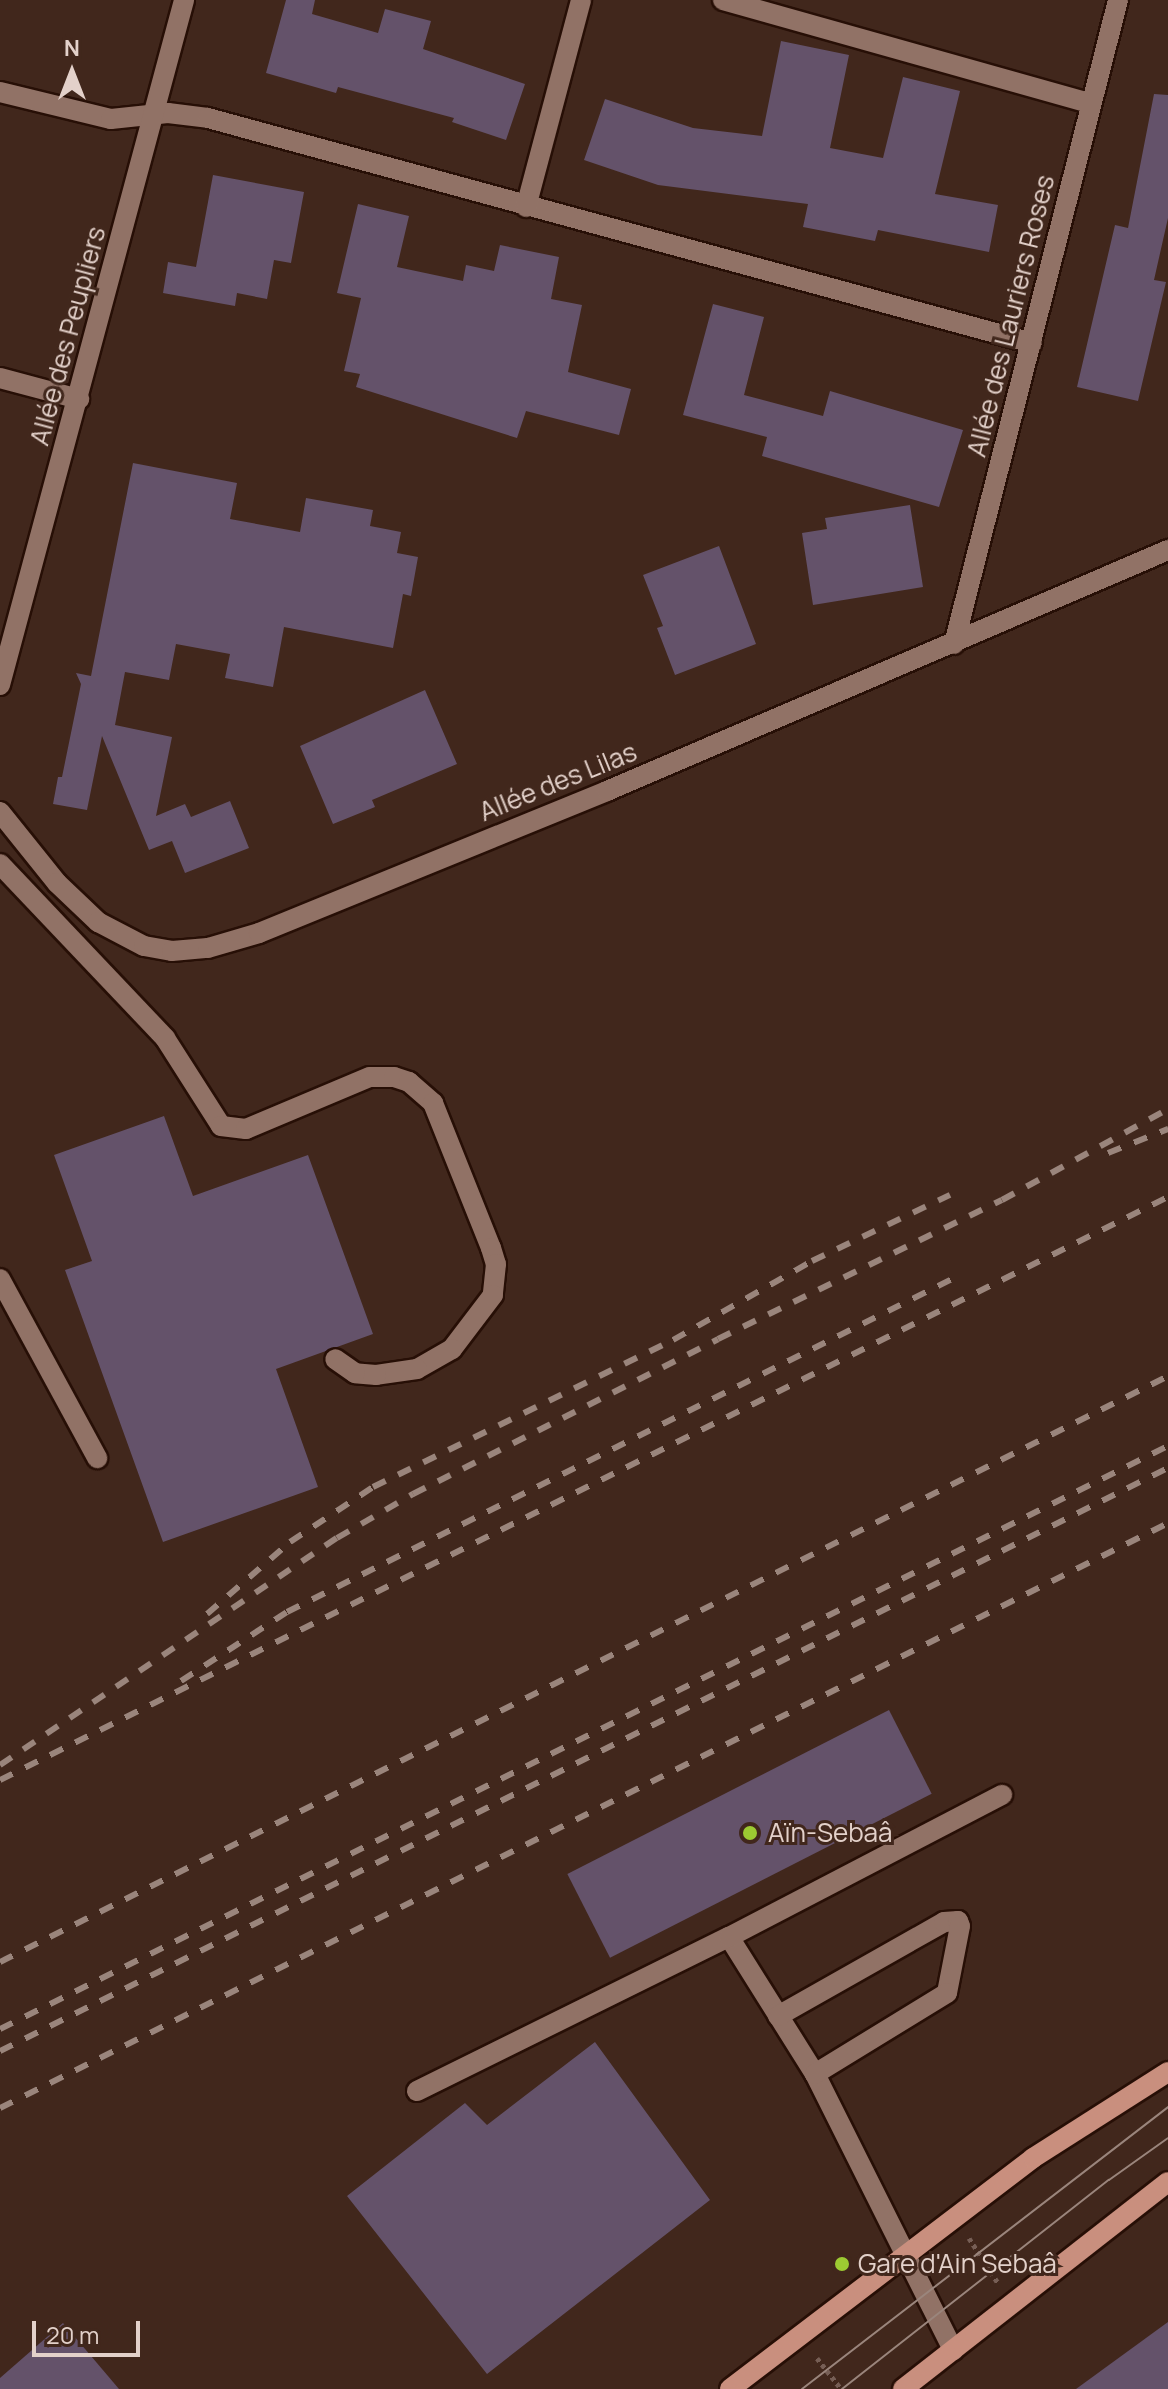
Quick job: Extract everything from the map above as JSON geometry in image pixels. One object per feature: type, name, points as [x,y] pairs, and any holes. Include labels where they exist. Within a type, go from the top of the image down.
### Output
[{"type":"main road","points":[[730,2389],[1033,2158],[1168,2072]]},
{"type":"main road","points":[[903,2389],[1168,2182]]},
{"type":"street","name":"Allée des Peupliers","points":[[0,685],[184,0]]},
{"type":"street","points":[[526,207],[581,0]]},
{"type":"street","points":[[723,0],[1090,103]]},
{"type":"street","name":"Allée des Lauriers Roses","points":[[954,644],[1118,0]]},
{"type":"street","points":[[0,92],[111,119],[154,114],[208,118],[1032,343]]},
{"type":"street","points":[[0,378],[79,399]]},
{"type":"street","name":"Allée des Lilas","points":[[0,812],[57,883],[110,930],[144,946],[172,951],[208,948],[302,915],[954,644],[1168,550]]},
{"type":"street","points":[[0,864],[165,1038],[221,1126],[246,1129],[370,1077],[394,1077],[409,1082],[433,1103],[491,1248],[496,1264],[493,1295],[452,1349],[417,1369],[376,1375],[355,1373],[335,1359]]},
{"type":"street","points":[[0,1279],[97,1458]]},
{"type":"street","points":[[417,2091],[729,1937],[1002,1795]]},
{"type":"street","points":[[778,2016],[944,1922],[958,1921],[956,1955],[947,1993],[815,2074]]},
{"type":"street","points":[[729,1937],[815,2074],[953,2350]]},
{"type":"path","points":[[955,2217],[1012,2304]]},
{"type":"path","points":[[801,2335],[841,2389]]},
{"type":"building","points":[[286,0],[315,0],[312,14],[378,33],[385,9],[431,21],[423,49],[525,84],[506,140],[452,122],[454,118],[338,87],[336,93],[266,73]]},
{"type":"building","points":[[781,41],[849,55],[830,148],[883,158],[903,77],[960,91],[935,194],[998,205],[989,252],[878,230],[875,241],[803,227],[808,204],[658,185],[584,160],[605,99],[693,128],[762,136]]},
{"type":"building","points":[[1154,94],[1168,95],[1168,218],[1154,280],[1166,282],[1138,401],[1077,387],[1115,225],[1128,228]]},
{"type":"building","points":[[213,175],[304,192],[291,263],[274,260],[267,299],[237,293],[235,306],[163,293],[168,262],[196,267]]},
{"type":"building","points":[[358,204],[409,216],[397,267],[463,281],[466,265],[494,271],[500,245],[559,257],[551,299],[582,305],[568,372],[631,389],[619,435],[526,411],[517,438],[356,387],[360,374],[344,371],[361,298],[337,293]]},
{"type":"building","points":[[713,304],[764,317],[744,395],[823,416],[830,391],[963,430],[939,507],[762,456],[767,437],[683,415]]},
{"type":"building","points":[[133,463],[237,483],[230,519],[300,532],[306,498],[373,510],[370,526],[401,532],[397,553],[418,557],[411,596],[403,594],[393,648],[284,627],[273,687],[225,678],[230,654],[176,644],[169,680],[125,672],[115,725],[172,737],[156,816],[185,804],[191,817],[230,801],[249,848],[185,873],[172,841],[149,850],[102,736],[87,810],[53,804],[58,777],[62,777],[81,684],[76,673],[91,676]]},
{"type":"building","points":[[910,505],[923,587],[813,605],[802,533],[827,529],[825,518]]},
{"type":"building","points":[[719,546],[756,644],[675,675],[657,628],[663,626],[643,575]]},
{"type":"building","points":[[425,690],[457,764],[372,800],[375,807],[333,824],[300,746]]},
{"type":"building","points":[[164,1116],[193,1196],[308,1155],[373,1334],[276,1369],[318,1487],[163,1542],[65,1270],[92,1261],[54,1155]]},
{"type":"building","points":[[889,1710],[932,1794],[610,1958],[567,1874]]},
{"type":"building","points":[[595,2042],[710,2200],[487,2374],[347,2196],[465,2103],[487,2125]]},
{"type":"building","points":[[1168,2322],[1168,2389],[1076,2389]]},
{"type":"building","points":[[63,2323],[119,2389],[0,2389],[0,2378]]},
{"type":"tram line","points":[[802,2389],[1168,2107]]},
{"type":"tram line","points":[[842,2389],[1109,2180],[1168,2138]]},
{"type":"railway","points":[[0,1765],[337,1538],[413,1494],[718,1339],[1002,1200],[1168,1109]]},
{"type":"railway","points":[[1108,1153],[1168,1129]]},
{"type":"railway","points":[[207,1614],[290,1542],[373,1487],[673,1340],[812,1261],[950,1195]]},
{"type":"railway","points":[[0,1780],[1168,1197]]},
{"type":"railway","points":[[181,1681],[287,1612],[952,1279]]},
{"type":"railway","points":[[0,1962],[1168,1376]]},
{"type":"railway","points":[[0,2029],[1168,1446]]},
{"type":"railway","points":[[0,2051],[1168,1468]]},
{"type":"railway","points":[[0,2108],[1168,1523]]},
{"type":"place","name":"Aïn-Sebaâ","points":[[750,1833]]},
{"type":"place","name":"Gare d'Ain Sebaâ","points":[[842,2264]]}]
